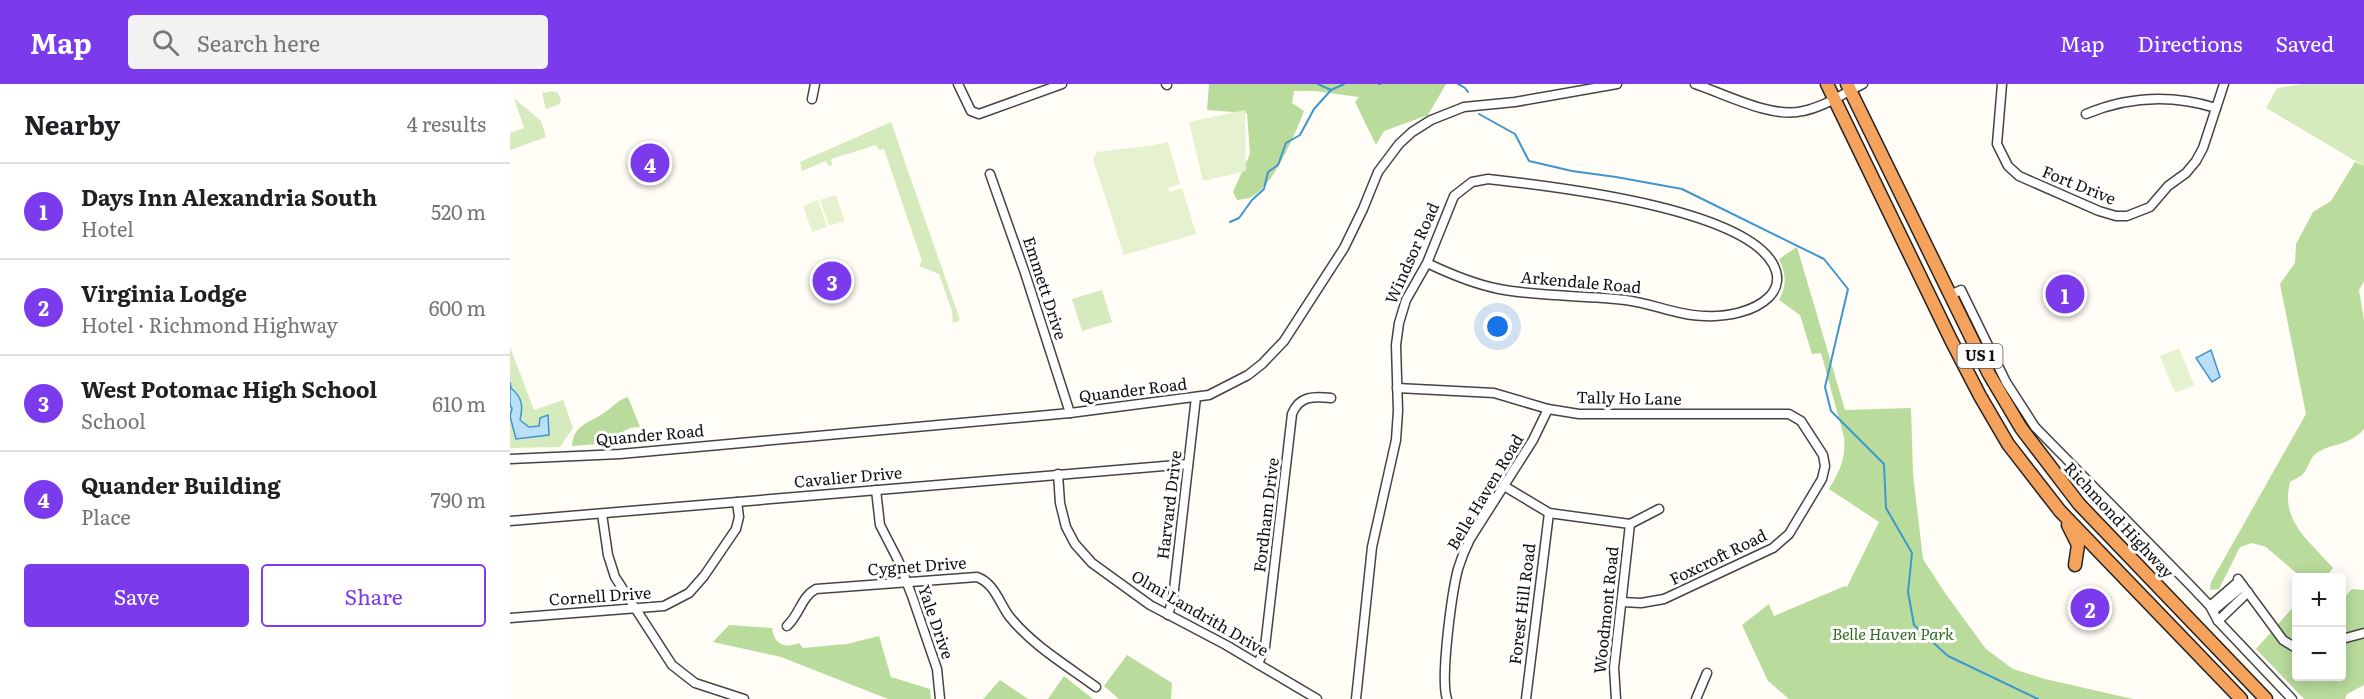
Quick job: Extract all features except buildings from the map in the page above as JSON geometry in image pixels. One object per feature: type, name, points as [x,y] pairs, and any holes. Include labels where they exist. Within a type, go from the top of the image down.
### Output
[{"type":"highway","name":"US 1","points":[[1827,84],[1980,396],[2008,444],[2060,511],[2241,699]]},
{"type":"highway","name":"Richmond Highway","points":[[1849,87],[1950,295],[2007,405],[2054,475],[2123,552],[2266,699]]},
{"type":"highway","points":[[2060,511],[2077,543],[2079,551],[2075,565]]},
{"type":"street","points":[[812,99],[815,84]]},
{"type":"street","points":[[958,84],[971,111],[978,117],[1062,84]]},
{"type":"street","name":"Quander Road","points":[[510,459],[620,454],[1070,413],[1196,397],[1219,391],[1248,375],[1284,341],[1344,248],[1378,172],[1399,144],[1412,132],[1446,113],[1473,105],[1515,102],[1617,84]]},
{"type":"street","points":[[1695,84],[1784,113],[1802,112],[1834,98],[1849,87],[1863,84]]},
{"type":"street","name":"Fort Drive","points":[[2002,84],[1997,144],[2008,166],[2019,176],[2034,183],[2116,216],[2131,216],[2150,207],[2189,169],[2203,148],[2224,84]]},
{"type":"street","points":[[2086,114],[2122,101],[2144,98],[2172,99],[2216,108]]},
{"type":"street","name":"Emmett Drive","points":[[990,174],[1070,413]]},
{"type":"street","name":"Windsor Road","points":[[1356,699],[1372,547],[1396,441],[1396,345],[1399,323],[1406,300],[1426,263],[1454,196],[1465,185],[1488,179],[1617,197],[1683,213],[1740,236],[1764,252],[1776,269],[1776,287],[1769,297]]},
{"type":"street","name":"Arkendale Road","points":[[1426,263],[1454,276],[1499,289],[1625,300],[1691,315],[1717,316],[1738,312],[1769,297]]},
{"type":"street","points":[[1950,295],[1960,290],[2006,382],[2035,427],[2211,609],[2218,621],[2292,699]]},
{"type":"street","name":"Tally Ho Lane","points":[[1397,388],[1494,393],[1548,409],[1605,415],[1790,414],[1799,419],[1813,440]]},
{"type":"street","name":"Harvard Drive","points":[[1168,615],[1173,598],[1196,397]]},
{"type":"street","name":"Fordham Drive","points":[[1258,664],[1265,647],[1292,414],[1298,404],[1306,398],[1331,398]]},
{"type":"street","name":"Belle Haven Road","points":[[1447,699],[1444,682],[1457,572],[1470,539],[1533,440],[1548,409]]},
{"type":"street","name":"Foxcroft Road","points":[[1622,602],[1641,603],[1664,600],[1773,548],[1784,540],[1824,474],[1825,461],[1813,440]]},
{"type":"street","name":"Cavalier Drive","points":[[510,521],[1188,464]]},
{"type":"street","name":"Olmi Landrith Drive","points":[[1058,474],[1063,517],[1080,550],[1127,590],[1317,699]]},
{"type":"street","points":[[1504,486],[1548,513],[1630,524],[1659,509]]},
{"type":"street","name":"Yale Drive","points":[[876,489],[880,525],[906,581],[937,669],[940,699]]},
{"type":"street","name":"Cornell Drive","points":[[510,618],[664,606],[682,598],[695,588],[736,529],[739,517],[737,502]]},
{"type":"street","name":"Forest Hill Road","points":[[1526,699],[1548,513]]},
{"type":"street","points":[[602,514],[611,569],[672,664],[686,678],[704,687],[744,699]]},
{"type":"street","name":"Woodmont Road","points":[[1616,699],[1613,677],[1630,524]]},
{"type":"street","name":"Cygnet Drive","points":[[787,626],[796,617],[807,596],[816,589],[970,576],[983,579],[991,586],[1009,616],[1026,634],[1096,687]]},
{"type":"street","points":[[2211,609],[2242,584]]},
{"type":"street","points":[[2218,621],[2242,584]]},
{"type":"street","points":[[2242,584],[2283,640],[2292,646]]},
{"type":"street","points":[[2346,638],[2364,633]]},
{"type":"street","points":[[1696,699],[1707,673]]},
{"type":"green space","points":[[1209,84],[1446,84],[1428,115],[1384,131],[1376,145],[1355,102],[1359,97],[1315,91],[1294,91],[1292,103],[1304,111],[1283,158],[1260,191],[1250,198],[1237,200],[1233,192],[1250,154],[1247,113],[1207,110]]},
{"type":"green space","points":[[2303,84],[2364,84],[2364,166],[2266,108],[2277,88]]},
{"type":"green space","points":[[552,91],[558,93],[560,104],[546,109],[542,93]]},
{"type":"green space","points":[[514,98],[541,121],[546,137],[510,150],[510,133],[524,128]]},
{"type":"green space","points":[[1245,110],[1246,171],[1203,181],[1189,122]]},
{"type":"green space","points":[[891,122],[960,320],[953,323],[952,311],[939,274],[919,266],[922,261],[884,149],[879,150],[876,145],[831,159],[832,165],[829,166],[825,161],[802,171],[800,162]]},
{"type":"green space","points":[[1168,142],[1180,184],[1168,188],[1170,192],[1182,188],[1196,234],[1124,255],[1093,159],[1097,152]]},
{"type":"green space","points":[[2355,162],[2364,166],[2364,281],[2359,290],[2364,320],[2364,429],[2348,441],[2315,454],[2304,472],[2290,482],[2288,496],[2289,509],[2299,530],[2333,568],[2329,573],[2296,573],[2266,547],[2252,543],[2240,547],[2219,589],[2210,590],[2211,582],[2306,414],[2280,284],[2295,263],[2296,244],[2313,212],[2331,201]]},
{"type":"green space","points":[[836,195],[845,221],[829,226],[820,200]]},
{"type":"green space","points":[[818,200],[827,227],[812,232],[803,206]]},
{"type":"green space","name":"Belle Haven Park","points":[[1797,247],[1845,410],[1911,408],[1913,474],[1923,559],[1986,649],[2013,669],[2045,679],[2133,699],[1789,699],[1768,681],[1742,625],[1769,604],[1774,616],[1847,587],[1879,522],[1829,489],[1841,464],[1844,437],[1821,353],[1812,354],[1800,315],[1779,300],[1785,280],[1779,259]]},
{"type":"green space","points":[[1102,290],[1112,322],[1082,331],[1072,299]]},
{"type":"green space","points":[[510,347],[534,410],[563,400],[573,428],[560,447],[510,448]]},
{"type":"green space","points":[[2179,348],[2194,385],[2175,393],[2160,356]]},
{"type":"green space","points":[[628,397],[640,427],[630,428],[599,444],[572,446],[575,433],[579,429]]},
{"type":"green space","points":[[2352,589],[2364,590],[2364,685],[2347,694],[2345,699],[2304,699],[2256,649],[2292,608],[2292,681],[2346,681],[2346,596]]},
{"type":"green space","points":[[729,625],[772,628],[775,638],[781,644],[799,643],[803,648],[847,644],[879,636],[891,677],[930,689],[931,699],[888,699],[781,657],[713,642]]},
{"type":"green space","points":[[1127,655],[1172,683],[1171,699],[1119,699],[1104,686]]},
{"type":"green space","points":[[1064,676],[1093,699],[1048,699]]},
{"type":"green space","points":[[1000,680],[1028,699],[983,699]]},
{"type":"water","points":[[2211,350],[2220,377],[2212,382],[2196,358]]},
{"type":"water","points":[[510,382],[511,388],[518,395],[521,403],[520,420],[529,427],[539,426],[540,418],[548,415],[549,435],[516,439],[510,416],[512,409]]},
{"type":"waterway","points":[[1318,84],[1331,90],[1344,84]]},
{"type":"waterway","points":[[1458,84],[1468,92]]},
{"type":"waterway","points":[[1230,222],[1239,218],[1252,200],[1264,189],[1268,172],[1278,165],[1286,143],[1300,135],[1314,109],[1331,90]]},
{"type":"waterway","points":[[1479,114],[1515,134],[1529,161],[1572,171],[1682,189],[1824,259],[1848,289],[1825,387],[1831,411],[1884,464],[1886,508],[1912,553],[1908,592],[1914,625],[1948,656],[2038,699]]},
{"type":"place","name":"Quander Building","points":[[650,163]]},
{"type":"place","name":"West Potomac High School","points":[[832,281]]},
{"type":"place","name":"Days Inn Alexandria South","points":[[2065,294]]},
{"type":"place","name":"Virginia Lodge","points":[[2090,608]]}]
